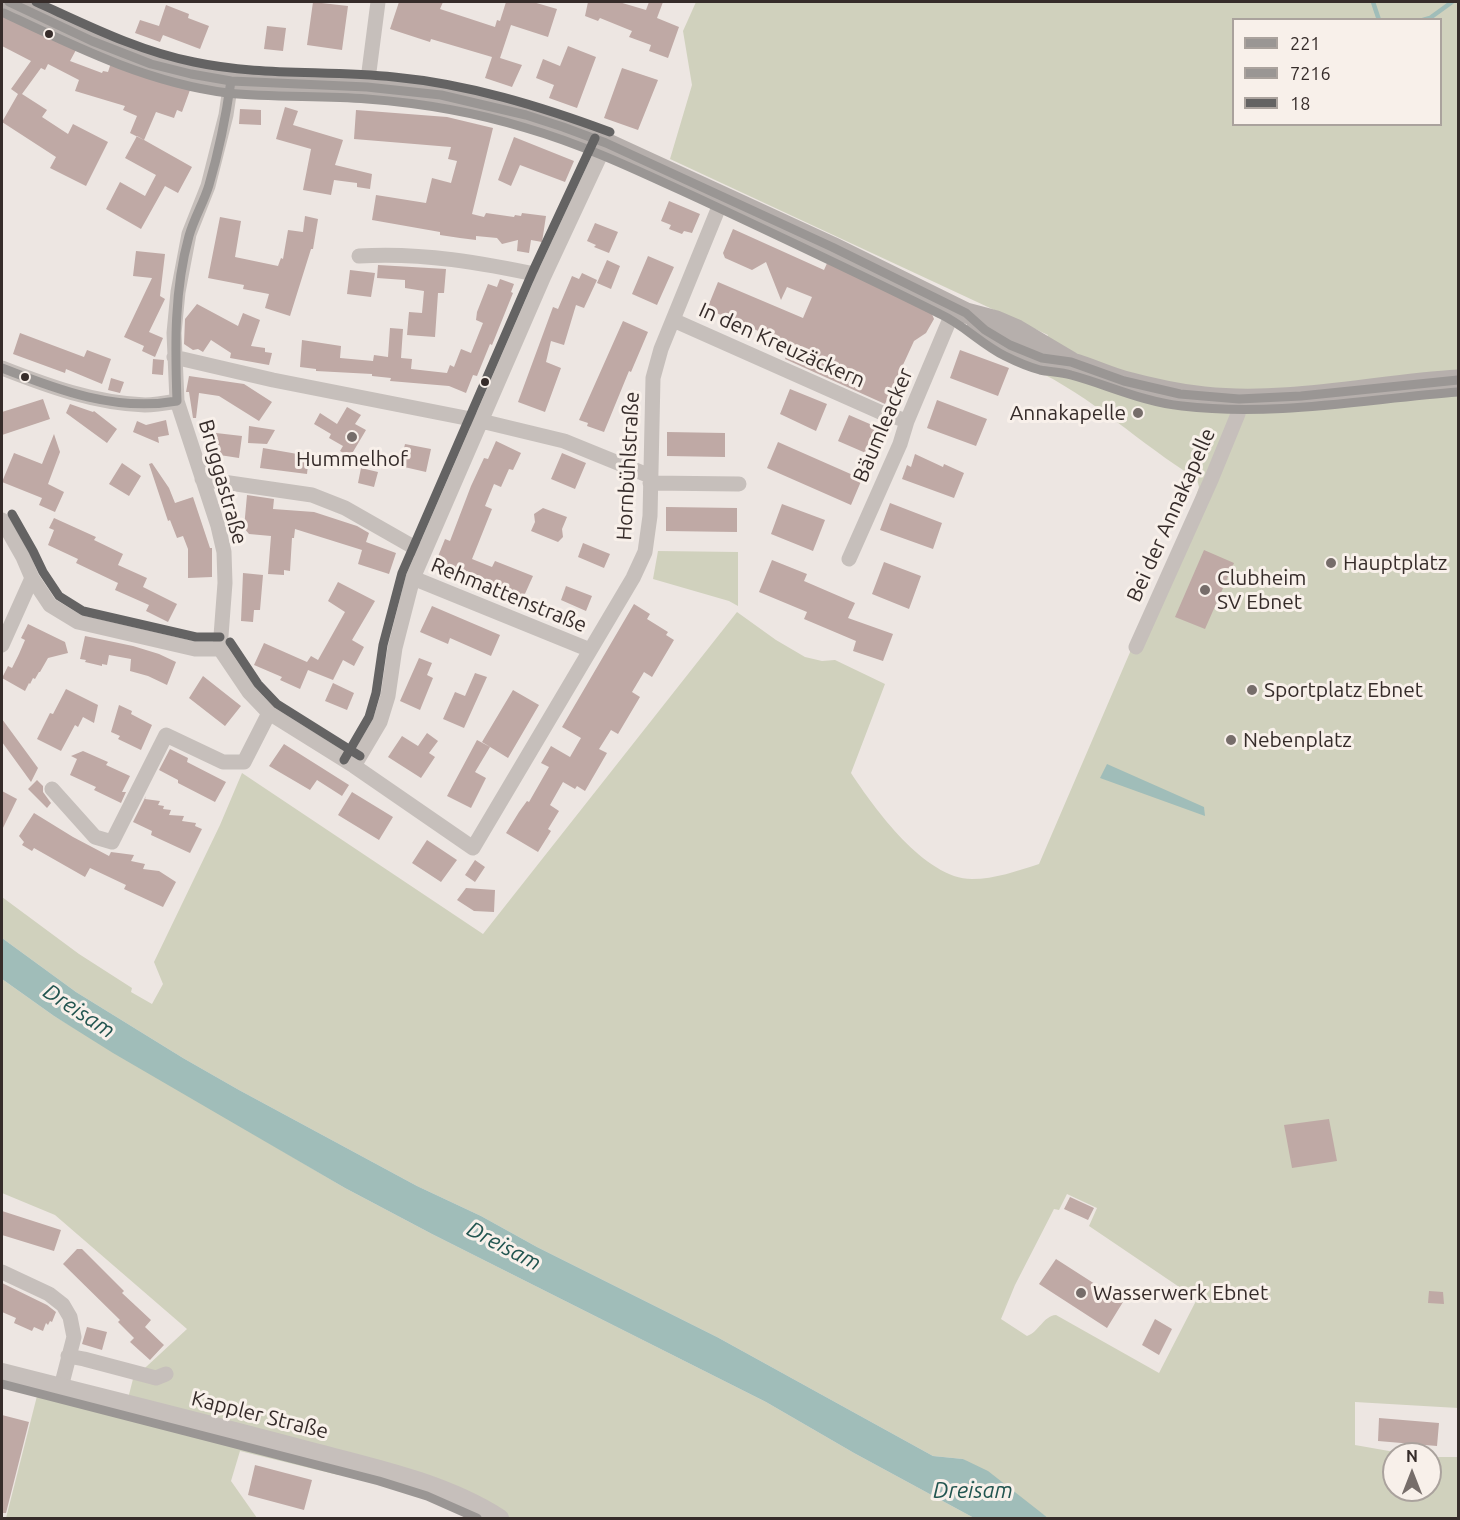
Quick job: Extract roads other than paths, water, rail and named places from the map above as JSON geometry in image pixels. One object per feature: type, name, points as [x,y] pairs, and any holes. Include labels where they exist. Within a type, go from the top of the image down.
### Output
[{"type":"main road","points":[[9,2],[88,39],[151,64],[191,74],[231,81],[367,87],[441,95],[526,115],[606,143],[832,246],[960,310],[985,330],[1010,345],[1042,358],[1071,362],[1124,381],[1180,394],[1239,399],[1301,396],[1458,380]]},
{"type":"street","points":[[367,87],[378,2]]},
{"type":"street","name":"Bruggastraße","points":[[220,649],[225,583],[224,552],[219,526],[177,401],[174,357],[178,292],[189,234],[208,186],[226,115],[231,81]]},
{"type":"street","points":[[2,520],[32,578],[50,605],[78,622],[195,649],[220,649],[249,692],[269,713],[354,766],[380,722],[388,696],[395,648],[413,578],[544,276],[606,143]]},
{"type":"street","name":"Hornbühlstraße","points":[[354,766],[473,849],[633,578],[645,552],[650,516],[653,378],[661,349],[723,197]]},
{"type":"street","points":[[359,255],[392,254],[483,263],[544,276]]},
{"type":"street","name":"Bäumleacker","points":[[849,559],[900,444],[907,422],[960,310]]},
{"type":"street","name":"In den Kreuzäckern","points":[[673,320],[907,422]]},
{"type":"street","points":[[174,357],[273,380],[481,421],[564,441],[650,479],[739,484]]},
{"type":"street","points":[[2,368],[66,392],[116,402],[147,405],[177,401]]},
{"type":"street","name":"Bei der Annakapelle","points":[[1136,647],[1211,480],[1238,414],[1239,399]]},
{"type":"street","name":"Rehmattenstraße","points":[[202,479],[312,495],[345,508],[424,553]]},
{"type":"street","points":[[2,645],[32,578]]},
{"type":"street","name":"Rehmattenstraße","points":[[413,578],[590,651]]},
{"type":"street","points":[[52,789],[95,837],[112,842],[166,735],[223,762],[244,762],[269,713]]},
{"type":"street","points":[[2,1272],[49,1294],[63,1305],[70,1317],[74,1337],[61,1387]]},
{"type":"street","points":[[68,1356],[156,1378],[166,1374]]},
{"type":"street","name":"Kappler Straße","points":[[2,1372],[233,1430],[381,1471],[456,1496],[501,1518]]},
{"type":"water","points":[[1107,764],[1204,807],[1205,816],[1100,778]]},
{"type":"water","name":"Dreisam","points":[[2,938],[76,992],[239,1090],[417,1186],[481,1216],[537,1247],[717,1337],[933,1456],[963,1459],[988,1471],[1048,1518],[974,1518],[766,1402],[345,1188],[113,1053],[54,1016],[2,979]]},
{"type":"waterway","points":[[1373,2],[1378,18]]},
{"type":"waterway","points":[[1430,18],[1452,2]]},
{"type":"place","name":"Annakapelle","points":[[1138,413]]},
{"type":"place","name":"Hummelhof","points":[[352,437]]},
{"type":"place","name":"Hauptplatz","points":[[1331,563]]},
{"type":"place","name":"Clubheim SV Ebnet","points":[[1205,590]]},
{"type":"place","name":"Sportplatz Ebnet","points":[[1252,690]]},
{"type":"place","name":"Nebenplatz","points":[[1231,740]]},
{"type":"place","name":"Wasserwerk Ebnet","points":[[1081,1293]]}]
